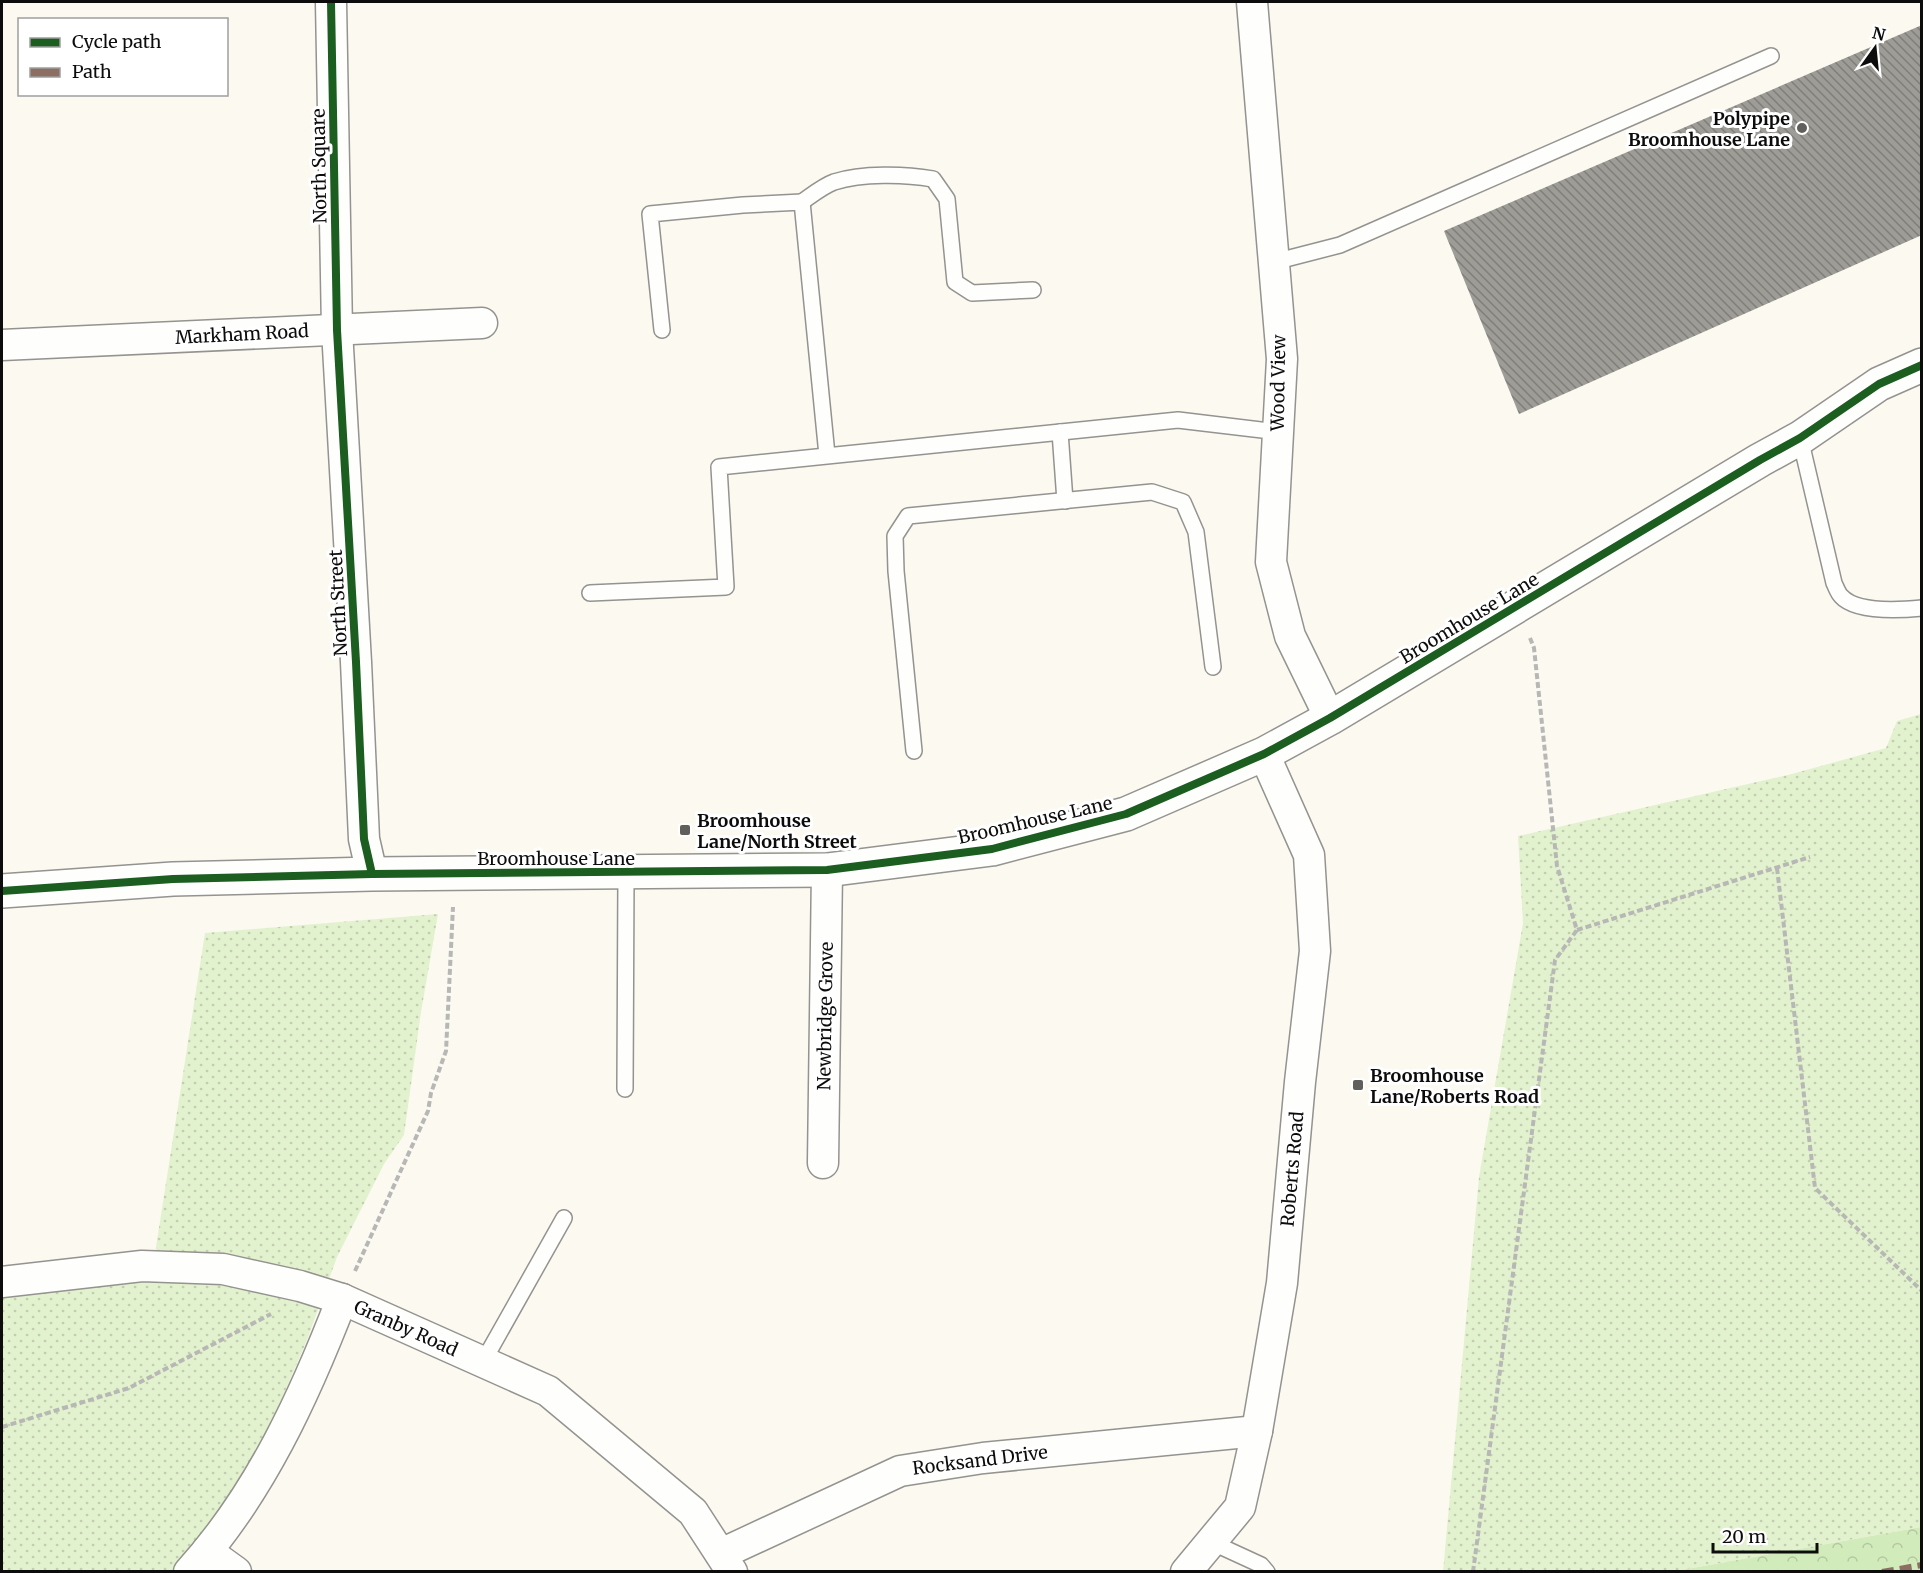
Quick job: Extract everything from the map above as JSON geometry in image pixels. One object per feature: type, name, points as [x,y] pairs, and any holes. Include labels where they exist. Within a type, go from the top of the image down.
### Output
[{"type":"street","name":"North Square","points":[[331,2],[337,330]]},
{"type":"street","name":"Wood View","points":[[1252,2],[1282,359],[1272,562],[1290,636],[1330,718]]},
{"type":"street","name":"Markham Road","points":[[2,345],[482,323]]},
{"type":"street","name":"North Street","points":[[337,330],[364,839],[372,874]]},
{"type":"street","name":"Broomhouse Lane","points":[[2,891],[173,879],[372,874],[827,870],[992,849],[1126,814],[1264,754],[1330,718],[1800,438],[1879,384],[1922,365]]},
{"type":"street","name":"Roberts Road","points":[[1186,1572],[1240,1507],[1257,1431],[1282,1283],[1300,1082],[1315,951],[1309,855],[1264,754]]},
{"type":"street","name":"Newbridge Grove","points":[[823,1163],[827,870]]},
{"type":"street","name":"Granby Road","points":[[2,1282],[142,1266],[223,1269],[300,1286],[342,1299],[548,1392],[693,1512],[727,1563]]},
{"type":"street","points":[[236,1572],[198,1561],[217,1540],[250,1490],[279,1439],[303,1393],[342,1299]]},
{"type":"street","name":"Rocksand Drive","points":[[727,1563],[900,1471],[982,1458],[1257,1431]]},
{"type":"lane","points":[[1274,262],[1340,245],[1771,57]]},
{"type":"lane","points":[[662,330],[650,214],[802,202],[833,183],[857,178],[912,175],[933,179],[947,199],[955,282],[972,293],[1033,290]]},
{"type":"lane","points":[[802,202],[827,455]]},
{"type":"lane","points":[[590,593],[726,587],[718,467],[1178,420],[1278,432]]},
{"type":"lane","points":[[1060,432],[1065,501]]},
{"type":"lane","points":[[1800,438],[1834,583],[1842,597],[1858,605],[1895,611],[1922,608]]},
{"type":"lane","points":[[914,751],[896,571],[895,536],[908,516],[1152,492],[1184,502],[1196,532],[1213,667]]},
{"type":"lane","points":[[625,1089],[626,873]]},
{"type":"lane","points":[[483,1362],[564,1218]]},
{"type":"lane","points":[[1211,1542],[1261,1565],[1266,1572]]},
{"type":"path","points":[[1519,606],[1534,648],[1557,866],[1577,930]]},
{"type":"path","points":[[1473,1572],[1555,960],[1577,930],[1810,857]]},
{"type":"path","points":[[1777,868],[1815,1188],[1922,1292]]},
{"type":"path","points":[[342,1299],[429,1111],[431,1093],[446,1051],[450,996],[453,873]]},
{"type":"path","points":[[2,1427],[129,1388],[290,1305],[300,1286]]},
{"type":"green space","points":[[1921,714],[1921,1527],[1676,1571],[1443,1572],[1479,1177],[1523,923],[1518,836],[1792,774],[1886,748],[1897,721]]},
{"type":"green space","points":[[438,914],[421,1012],[404,1135],[384,1164],[337,1257],[307,1340],[268,1431],[200,1546],[172,1571],[2,1571],[2,1296],[151,1279],[205,933]]},
{"type":"green space","points":[[1921,1527],[1921,1571],[1676,1571]]},
{"type":"building","name":"Polypipe Broomhouse Lane","points":[[1922,25],[1922,235],[1519,414],[1444,231]]},
{"type":"marked path","points":[[1882,1572],[1922,1565]]},
{"type":"cycle path","points":[[331,2],[337,330],[364,839],[372,874]]},
{"type":"cycle path","points":[[2,891],[173,879],[372,874],[827,870],[992,849],[1126,814],[1264,754],[1330,718],[1800,438],[1879,384],[1922,365]]},
{"type":"place","name":"Polypipe Broomhouse Lane","points":[[1802,128]]},
{"type":"place","name":"Broomhouse Lane/North Street","points":[[685,830]]},
{"type":"place","name":"Broomhouse Lane/Roberts Road","points":[[1358,1085]]}]
